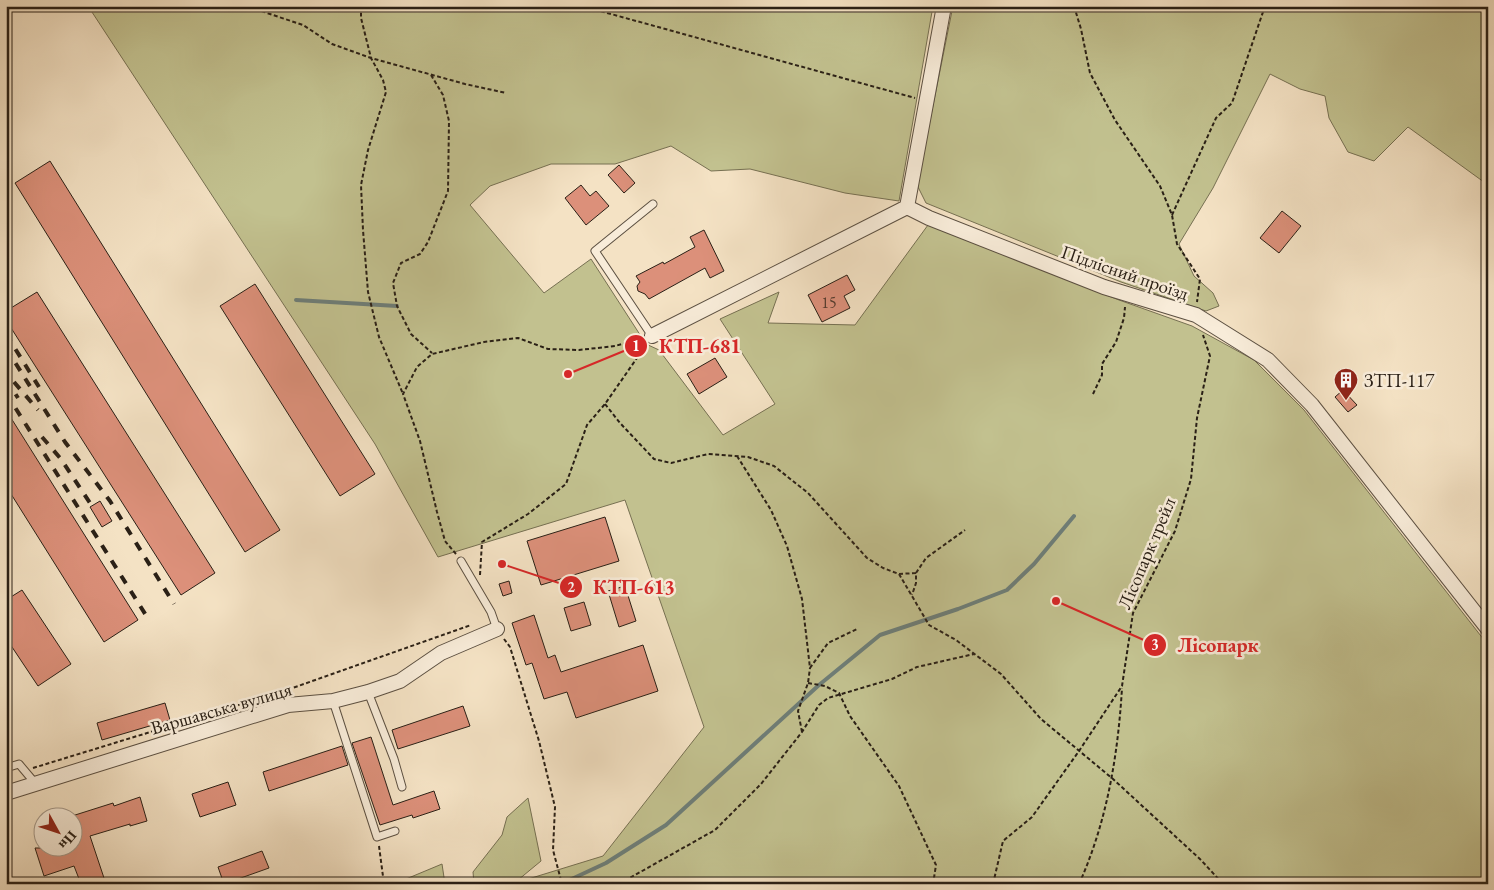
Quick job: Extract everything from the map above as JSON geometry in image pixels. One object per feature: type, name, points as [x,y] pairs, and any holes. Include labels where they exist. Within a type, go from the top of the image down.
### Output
[{"type":"street","points":[[652,336],[907,207],[944,6]]},
{"type":"street","name":"Підлісний проїзд","points":[[907,207],[1095,284],[1196,315],[1268,360],[1312,405],[1488,629]]},
{"type":"street","name":"Варшавська вулиця","points":[[6,793],[288,705],[333,701],[368,692],[400,681],[441,653],[497,629]]},
{"type":"lane","points":[[652,336],[595,251],[653,204]]},
{"type":"lane","points":[[461,561],[490,612],[497,629]]},
{"type":"lane","points":[[368,692],[394,759],[402,787]]},
{"type":"lane","points":[[333,701],[377,837],[395,831]]},
{"type":"lane","points":[[6,768],[19,764],[36,784]]},
{"type":"path","points":[[236,6],[261,11],[303,25],[332,44],[371,58],[465,84],[506,92]]},
{"type":"path","points":[[361,6],[360,18],[371,58],[383,80],[386,92],[368,150],[361,185],[368,292],[378,337],[404,394],[420,441],[446,541],[461,561]]},
{"type":"path","points":[[582,6],[926,101]]},
{"type":"path","points":[[1074,6],[1090,73],[1115,120],[1160,186],[1172,215],[1177,244],[1200,279],[1196,315]]},
{"type":"path","points":[[1172,215],[1216,118],[1232,103],[1265,6]]},
{"type":"path","points":[[432,75],[443,95],[449,121],[448,191],[428,242],[420,254],[401,264],[393,283],[397,306],[411,334],[432,354]]},
{"type":"path","points":[[1092,394],[1102,374],[1102,364],[1116,342],[1124,318],[1127,294]]},
{"type":"path","name":"Лісопарк трейл","points":[[993,884],[1003,841],[1032,817],[1122,686],[1133,613],[1175,530],[1191,479],[1197,418],[1210,356],[1196,315]]},
{"type":"path","points":[[404,394],[417,367],[432,354],[484,342],[518,338],[548,349],[579,350],[615,346],[652,336]]},
{"type":"path","points":[[480,596],[482,542],[528,514],[566,484],[587,425],[605,404],[652,336]]},
{"type":"path","points":[[605,404],[620,424],[654,459],[671,463],[708,454],[748,457],[774,466],[808,493],[867,558],[883,568],[899,574],[916,573]]},
{"type":"path","points":[[737,456],[771,510],[787,546],[802,600],[810,668],[808,683],[798,711],[802,732]]},
{"type":"path","points":[[912,596],[916,583],[916,573],[926,558],[965,530]]},
{"type":"path","points":[[899,574],[929,625],[956,640],[1001,674],[1041,720],[1113,779],[1201,860],[1223,884]]},
{"type":"path","points":[[24,770],[284,691],[475,624]]},
{"type":"path","points":[[497,629],[510,647],[539,741],[555,807],[553,850],[562,884]]},
{"type":"path","points":[[810,668],[828,643],[857,629]]},
{"type":"path","points":[[619,884],[715,830],[761,784],[802,732],[819,705],[828,698],[892,679],[916,667],[976,654]]},
{"type":"path","points":[[808,683],[825,686],[840,693],[850,716],[899,786],[936,864],[933,884]]},
{"type":"path","points":[[1079,884],[1089,861],[1113,779],[1120,729],[1122,686]]},
{"type":"path","points":[[377,837],[384,884]]},
{"type":"shaded area","points":[[88,6],[933,6],[899,201],[845,193],[750,169],[711,171],[671,146],[615,164],[551,164],[490,186],[470,205],[544,293],[591,259],[646,344],[659,350],[723,435],[775,404],[720,319],[779,292],[768,323],[855,325],[928,225],[1119,300],[1192,326],[1254,360],[1304,410],[1488,645],[1488,884],[512,884],[603,856],[704,727],[625,500],[438,557],[375,444]]},
{"type":"shaded area","points":[[953,6],[1488,6],[1488,185],[1408,127],[1374,161],[1348,152],[1329,118],[1325,96],[1300,89],[1270,74],[1213,188],[1179,244],[1194,276],[1213,293],[1219,306],[1206,311],[1121,282],[926,203],[917,185]]},
{"type":"shaded area","points":[[528,798],[541,861],[518,880],[506,884],[474,884],[473,872],[502,835],[507,817]]},
{"type":"shaded area","points":[[442,864],[445,884],[394,884]]},
{"type":"building","points":[[50,161],[280,530],[245,552],[15,183]]},
{"type":"building","points":[[619,165],[635,183],[624,193],[608,175]]},
{"type":"building","points":[[581,185],[590,196],[596,191],[609,206],[586,225],[565,198]]},
{"type":"building","points":[[1282,211],[1301,226],[1279,253],[1260,238]]},
{"type":"building","points":[[704,230],[724,271],[710,278],[705,268],[649,299],[645,294],[638,291],[637,286],[640,282],[636,276],[663,262],[664,264],[695,247],[690,237]]},
{"type":"building","points":[[847,275],[855,290],[844,296],[850,308],[822,322],[808,295]]},
{"type":"building","points":[[255,284],[375,474],[340,496],[220,306]]},
{"type":"building","points":[[37,292],[215,573],[181,595],[6,320],[6,311]]},
{"type":"building","points":[[715,358],[727,377],[699,394],[687,374]]},
{"type":"building","name":"ЗТП-117","points":[[1343,390],[1357,405],[1348,412],[1335,397]]},
{"type":"building","points":[[6,410],[138,620],[104,642],[6,486]]},
{"type":"building","points":[[100,501],[112,521],[102,527],[90,507]]},
{"type":"building","points":[[605,517],[619,561],[541,585],[527,541]]},
{"type":"building","points":[[509,581],[512,593],[503,596],[499,584]]},
{"type":"building","points":[[625,586],[636,621],[619,627],[608,591]]},
{"type":"building","points":[[22,590],[71,664],[38,686],[6,638],[6,600]]},
{"type":"building","points":[[584,602],[591,625],[571,631],[564,608]]},
{"type":"building","points":[[534,615],[548,658],[555,655],[561,672],[643,645],[658,691],[576,718],[567,692],[544,699],[532,663],[526,665],[512,623]]},
{"type":"building","points":[[165,703],[170,720],[102,740],[97,723]]},
{"type":"building","points":[[463,706],[470,726],[398,749],[392,730]]},
{"type":"building","points":[[371,737],[393,805],[434,791],[440,809],[413,818],[412,815],[380,825],[352,743]]},
{"type":"building","points":[[342,746],[348,765],[269,791],[263,772]]},
{"type":"building","points":[[228,782],[236,805],[200,817],[192,794]]},
{"type":"building","points":[[140,797],[147,821],[90,836],[106,884],[81,884],[74,866],[44,876],[38,858],[82,858],[82,813],[113,803],[114,806]]},
{"type":"building","points":[[262,851],[269,868],[224,884],[218,867]]},
{"type":"waterway","points":[[296,300],[397,306]]},
{"type":"waterway","points":[[561,884],[606,863],[666,825],[819,685],[880,635],[958,609],[1007,590],[1034,564],[1074,516]]},
{"type":"railway","points":[[6,334],[39,387]]},
{"type":"railway","points":[[6,348],[65,442],[110,501],[174,604]]},
{"type":"railway","points":[[6,379],[18,398]]},
{"type":"railway","points":[[14,382],[38,410]]},
{"type":"railway","points":[[6,393],[149,620]]},
{"type":"railway","points":[[42,437],[61,459],[92,506]]},
{"type":"place","name":"КТП-681","points":[[568,374]]},
{"type":"place","name":"ЗТП-117","points":[[1346,401]]},
{"type":"place","name":"КТП-613","points":[[502,564]]},
{"type":"place","name":"Лісопарк","points":[[1056,601]]}]
